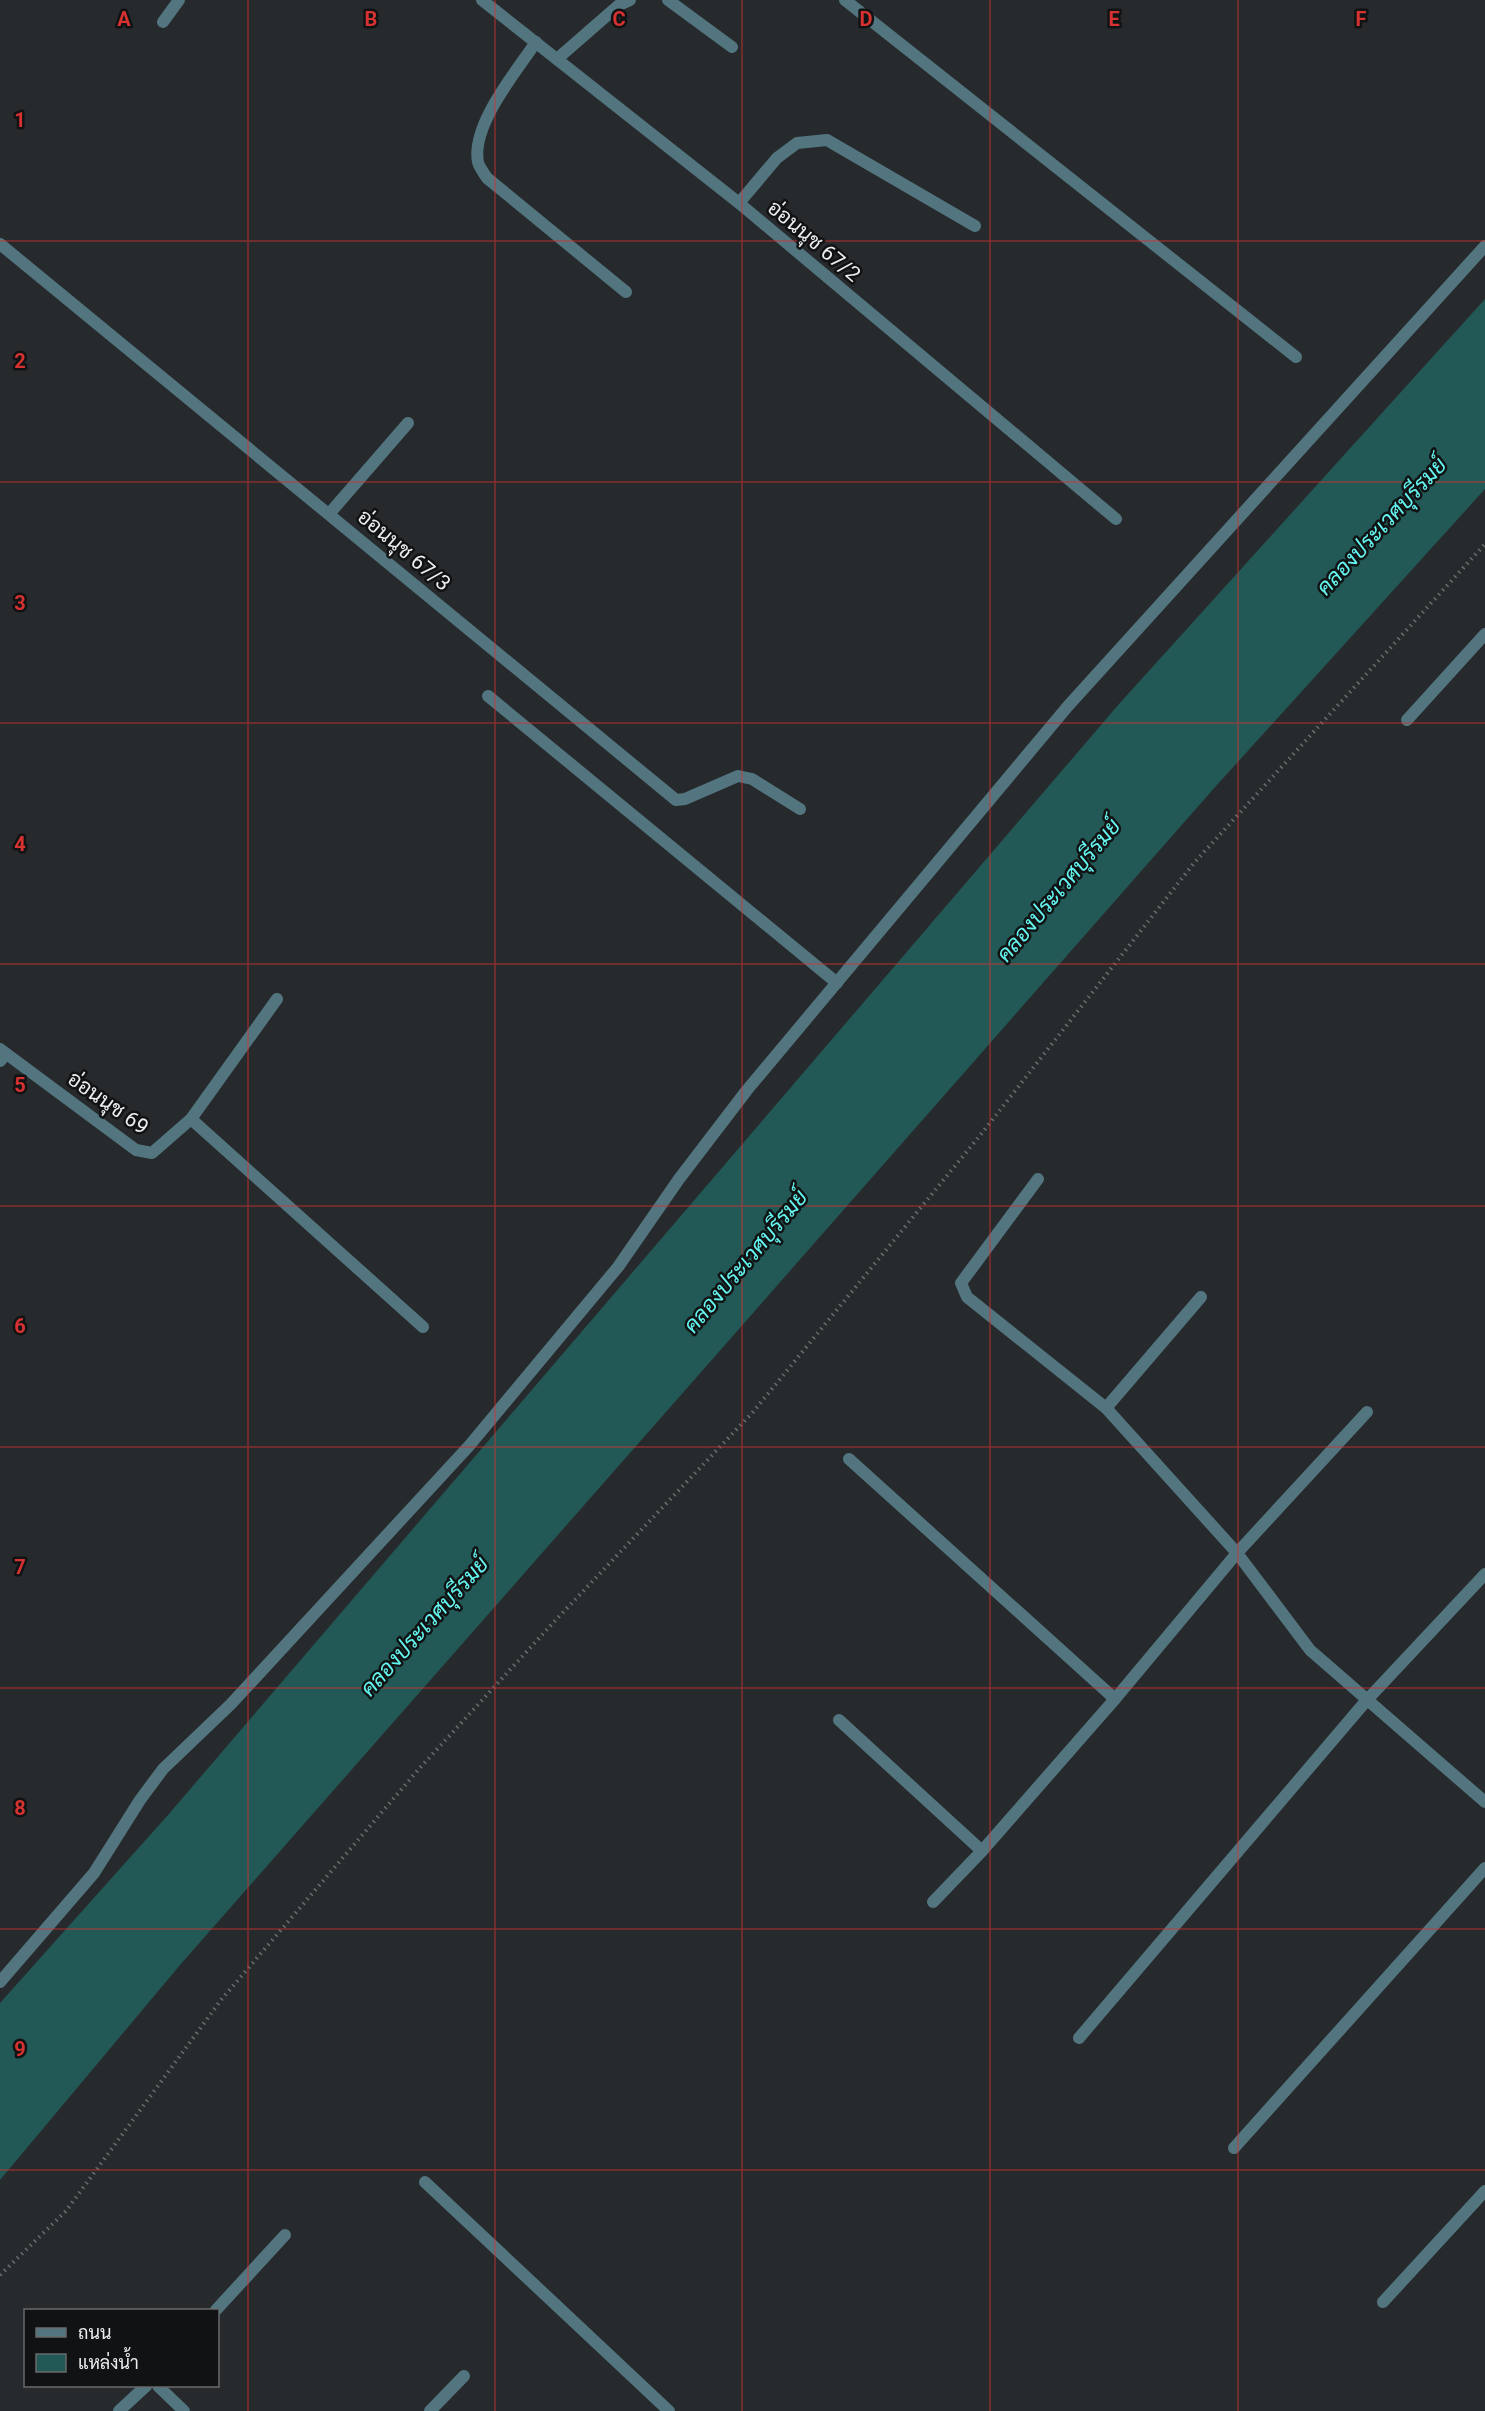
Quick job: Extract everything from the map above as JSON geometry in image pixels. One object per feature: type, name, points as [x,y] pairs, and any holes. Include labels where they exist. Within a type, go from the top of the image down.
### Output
[{"type":"street","points":[[163,22],[179,0]]},
{"type":"street","name":"อ่อนนุช 67/2","points":[[483,0],[739,203],[1116,519]]},
{"type":"street","points":[[557,60],[619,5],[630,0]]},
{"type":"street","points":[[668,0],[732,47]]},
{"type":"street","points":[[844,0],[1296,357]]},
{"type":"street","points":[[536,42],[484,122],[478,143],[478,163],[487,178],[626,292]]},
{"type":"street","points":[[739,203],[777,158],[797,143],[827,140],[975,226]]},
{"type":"street","name":"อ่อนนุช 67/3","points":[[0,244],[676,800],[685,799],[738,776],[752,779],[800,809]]},
{"type":"street","points":[[0,1983],[94,1873],[140,1800],[163,1769],[247,1688],[348,1581],[477,1437],[618,1268],[680,1179],[747,1090],[1068,706],[1485,246]]},
{"type":"street","points":[[329,513],[408,423]]},
{"type":"street","points":[[1407,720],[1485,634]]},
{"type":"street","points":[[488,696],[837,983]]},
{"type":"street","name":"อ่อนนุช 69","points":[[2,1054],[136,1150],[152,1153],[192,1119],[277,999]]},
{"type":"street","points":[[192,1119],[423,1327]]},
{"type":"street","points":[[1038,1179],[961,1283],[962,1290],[967,1297],[1106,1408],[1237,1553],[1310,1650],[1485,1802]]},
{"type":"street","points":[[1106,1408],[1201,1297]]},
{"type":"street","points":[[933,1902],[982,1851],[1115,1699],[1237,1553],[1366,1412]]},
{"type":"street","points":[[849,1459],[1115,1699]]},
{"type":"street","points":[[1079,2038],[1366,1701],[1485,1574]]},
{"type":"street","points":[[839,1720],[982,1851]]},
{"type":"street","points":[[1234,2148],[1485,1868]]},
{"type":"street","points":[[424,2182],[669,2411]]},
{"type":"street","points":[[1383,2302],[1485,2191]]},
{"type":"street","points":[[217,2309],[285,2235]]},
{"type":"street","points":[[430,2411],[464,2376]]},
{"type":"street","points":[[119,2411],[144,2387]]},
{"type":"street","points":[[160,2387],[184,2411]]},
{"type":"path","points":[[0,2275],[66,2211],[221,2000],[418,1770],[552,1624],[753,1412],[982,1133],[1194,863],[1485,544]]},
{"type":"water","name":"คลองประเวศบุรีรมย์","points":[[1485,299],[1485,489],[1216,786],[180,1965],[0,2180],[0,2003],[168,1815],[1119,704]]}]
